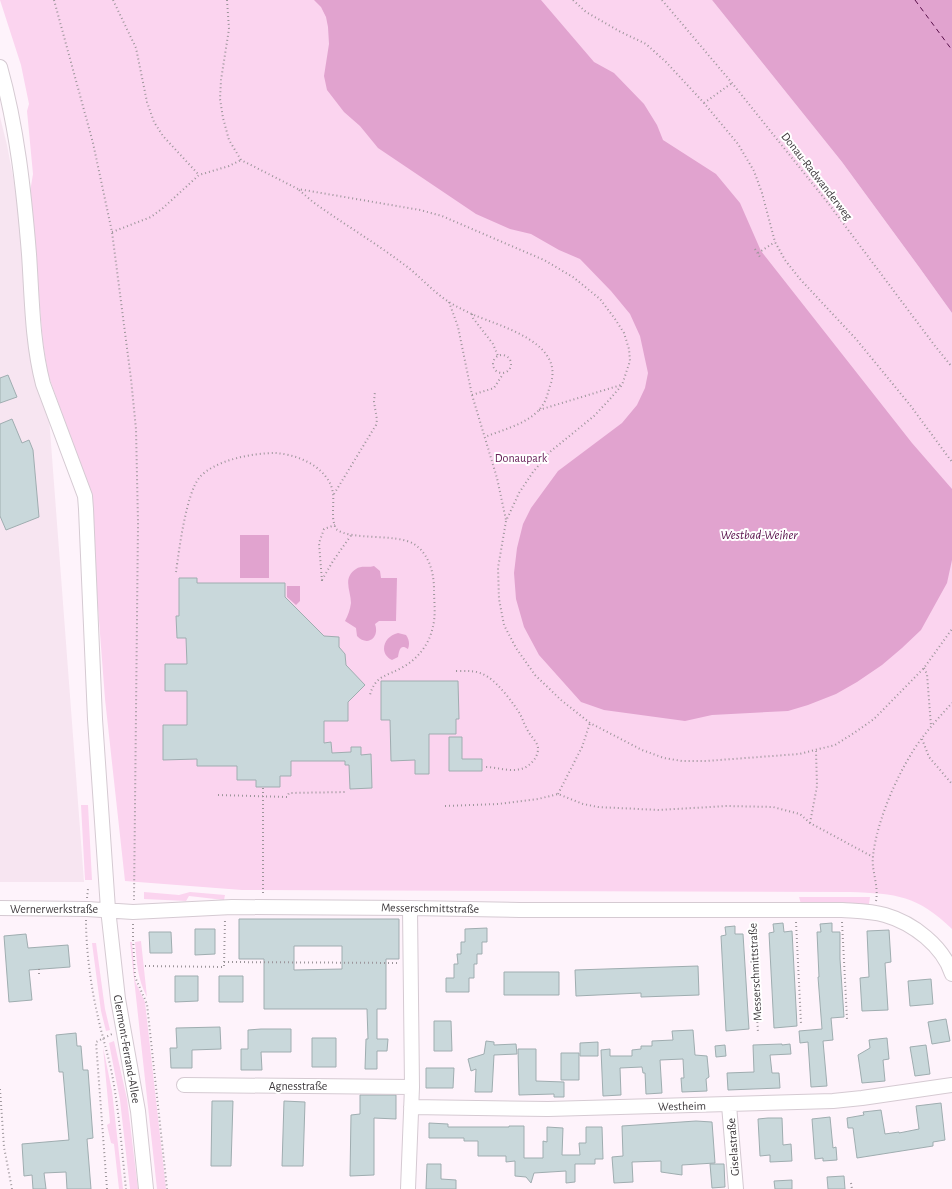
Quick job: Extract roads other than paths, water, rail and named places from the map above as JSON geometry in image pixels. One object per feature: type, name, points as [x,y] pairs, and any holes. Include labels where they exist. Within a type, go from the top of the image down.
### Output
[{"type":"street","name":"Clermont-Ferrand-Allee","points":[[0,67],[11,114],[27,225],[36,346],[39,367],[43,384],[85,496],[96,733],[108,909],[118,999],[138,1111],[146,1189]]},
{"type":"street","name":"Wernerwerkstraße","points":[[0,908],[108,909]]},
{"type":"street","name":"Messerschmittstraße","points":[[108,909],[133,912],[225,908],[751,911],[842,910],[886,915],[899,920],[917,931],[936,947],[950,967],[952,974]]},
{"type":"street","points":[[408,1189],[412,1087],[410,908]]},
{"type":"street","name":"Agnesstraße","points":[[184,1085],[412,1087]]},
{"type":"street","name":"Westheim","points":[[411,1107],[548,1109],[833,1101],[952,1085]]},
{"type":"street","name":"Giselastraße","points":[[730,1105],[736,1189]]},
{"type":"water","name":"Westbad-Weiher","points":[[314,0],[541,0],[594,62],[614,73],[644,104],[657,125],[663,140],[716,174],[740,203],[761,251],[912,443],[952,489],[952,560],[947,583],[921,630],[902,648],[882,665],[836,694],[788,711],[712,715],[685,721],[604,710],[581,702],[539,655],[524,627],[516,599],[514,573],[517,548],[523,524],[531,508],[558,471],[622,423],[637,405],[645,388],[648,373],[640,336],[630,314],[611,291],[580,259],[559,250],[531,234],[510,229],[476,214],[378,148],[360,126],[344,112],[327,90],[324,76],[329,44],[328,27],[326,17],[321,7]]},
{"type":"water","points":[[712,0],[952,0],[952,313],[842,162]]},
{"type":"water","points":[[240,535],[269,535],[269,578],[240,578]]},
{"type":"water","points":[[374,566],[380,571],[381,578],[397,578],[396,621],[379,621],[375,624],[376,633],[374,637],[368,641],[365,641],[357,636],[356,628],[345,621],[351,603],[348,581],[349,576],[358,568]]},
{"type":"water","points":[[287,586],[300,586],[300,601],[296,605],[287,597]]},
{"type":"water","points":[[398,633],[406,635],[409,642],[409,647],[408,649],[402,647],[399,650],[398,657],[392,660],[385,653],[384,645],[389,638]]},
{"type":"park label","name":"Donaupark","points":[[521,458]]}]
